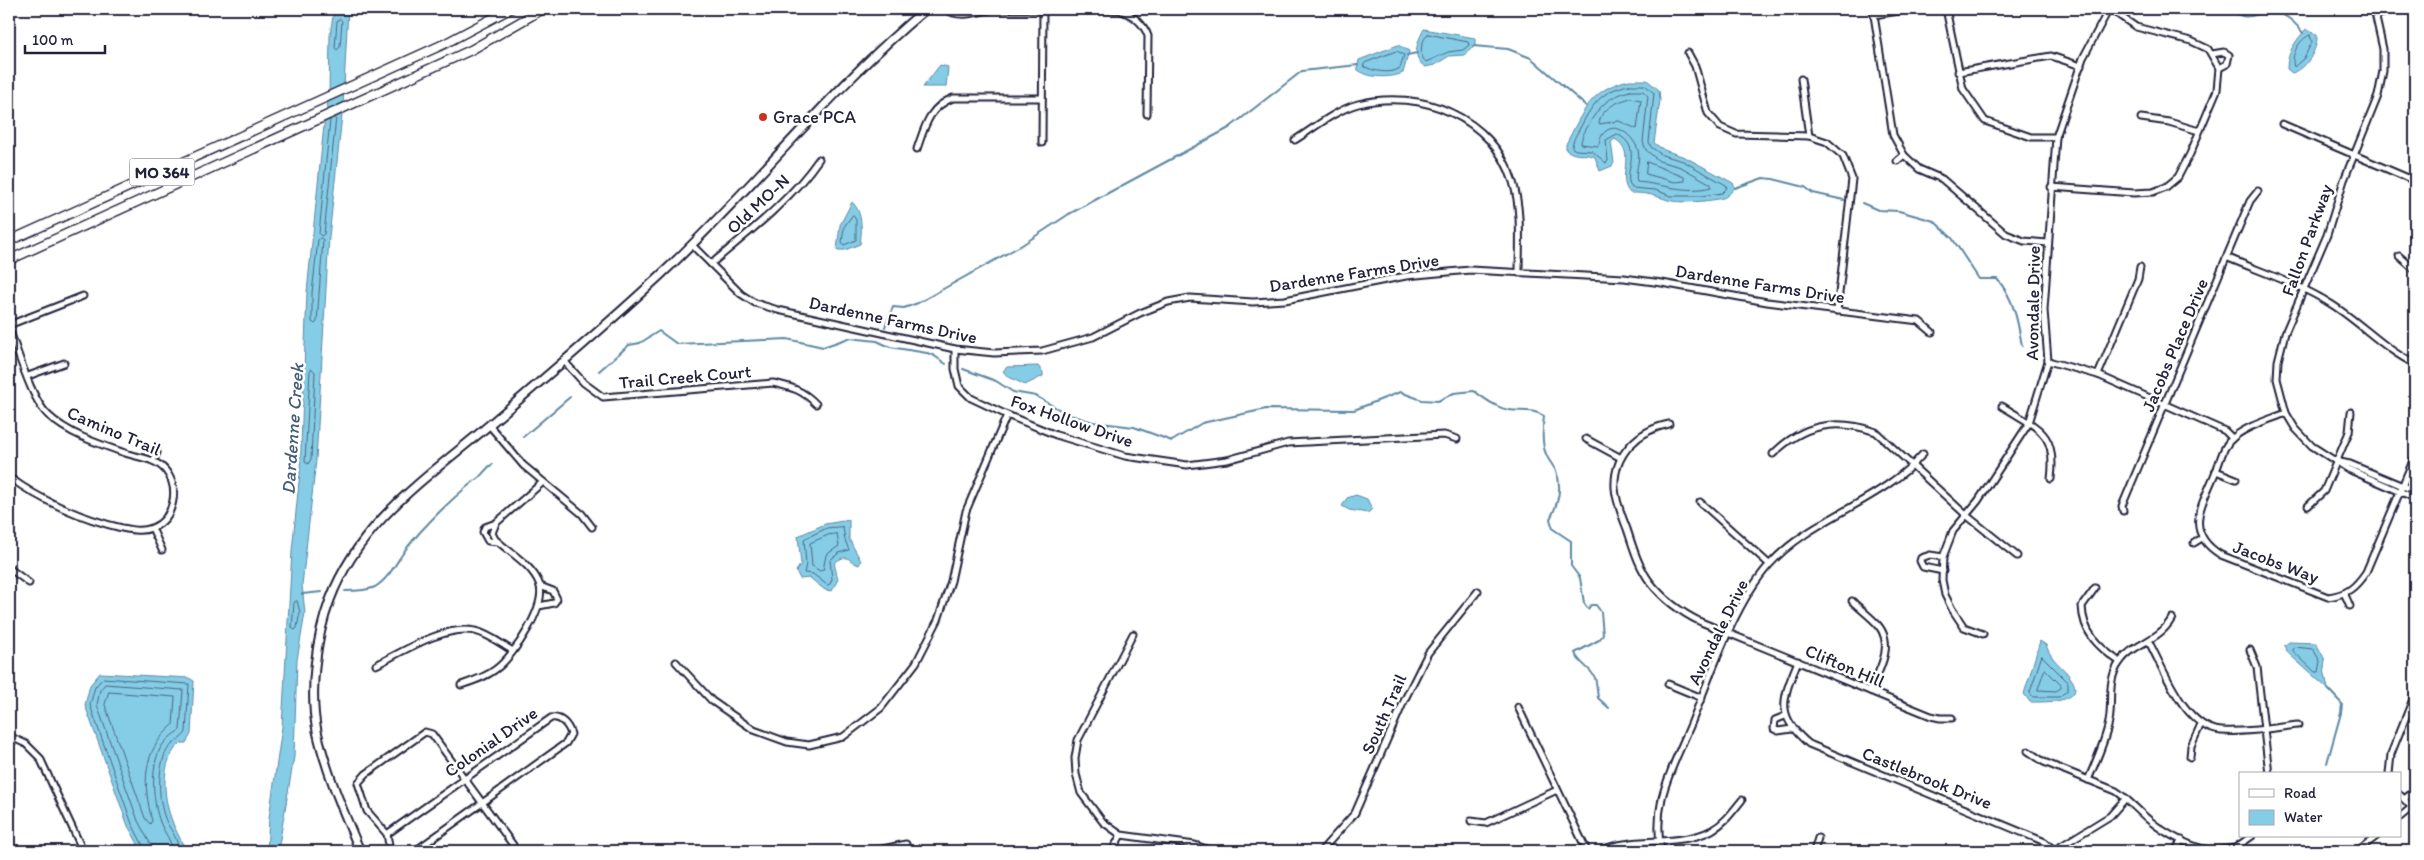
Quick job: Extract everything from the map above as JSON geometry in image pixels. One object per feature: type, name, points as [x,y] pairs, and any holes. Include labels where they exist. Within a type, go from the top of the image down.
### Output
[{"type":"highway","name":"MO 364","points":[[9,241],[470,32],[510,9]]},
{"type":"highway","name":"MO 364","points":[[9,260],[471,50],[543,9]]},
{"type":"main road","points":[[360,851],[316,728],[314,681],[318,642],[326,612],[337,584],[354,552],[394,504],[564,361],[692,245],[745,193],[852,75],[926,9]]},
{"type":"street","points":[[946,9],[949,12],[966,14],[993,9]]},
{"type":"street","points":[[1001,9],[1119,10],[1140,22],[1148,36],[1148,114]]},
{"type":"street","points":[[1042,143],[1043,9]]},
{"type":"street","points":[[1911,9],[1874,12],[1893,135],[1904,155],[1919,170],[1942,179],[2006,234],[2024,241],[2048,243]]},
{"type":"street","points":[[1946,9],[1963,89],[1985,121],[2031,137],[2056,137]]},
{"type":"street","points":[[2051,187],[2134,193],[2153,192],[2166,187],[2178,177],[2217,90],[2220,68],[2208,49],[2191,41],[2136,27],[2109,9]]},
{"type":"street","name":"Avondale Drive","points":[[1983,634],[1970,631],[1958,620],[1945,595],[1942,571],[1943,557],[1953,531],[1978,502],[2029,423],[2048,360],[2044,310],[2051,187],[2056,137],[2080,66],[2109,9]]},
{"type":"street","points":[[2375,12],[2400,9]]},
{"type":"street","name":"Fallon Parkway","points":[[2375,12],[2383,49],[2381,85],[2344,180],[2327,235],[2285,333],[2278,361],[2277,379],[2286,412],[2304,439],[2320,452],[2337,462],[2350,464],[2402,489],[2415,498]]},
{"type":"street","points":[[2212,54],[2224,52],[2229,55],[2227,64],[2220,68]]},
{"type":"street","points":[[1688,53],[1696,66],[1708,113],[1720,127],[1736,134],[1809,136],[1827,142],[1835,148],[1848,168],[1852,180],[1837,310]]},
{"type":"street","points":[[1958,72],[2051,56],[2080,66]]},
{"type":"street","points":[[1801,79],[1809,136]]},
{"type":"street","points":[[917,149],[926,123],[934,108],[942,102],[953,98],[1042,98]]},
{"type":"street","points":[[1295,140],[1334,115],[1356,104],[1384,100],[1410,100],[1451,111],[1479,131],[1494,147],[1513,182],[1520,218],[1519,273]]},
{"type":"street","points":[[2141,118],[2169,122],[2199,131]]},
{"type":"street","points":[[2282,124],[2415,181]]},
{"type":"street","points":[[1897,161],[1904,155]]},
{"type":"street","name":"Old MO-N","points":[[711,264],[782,203],[802,182],[819,159]]},
{"type":"street","name":"Jacobs Place Drive","points":[[2123,512],[2122,506],[2226,257],[2250,201],[2258,191]]},
{"type":"street","name":"Dardenne Farms Drive","points":[[692,245],[733,287],[755,303],[778,310],[955,349],[994,353],[1042,350],[1076,343],[1093,337],[1140,313],[1168,302],[1190,298],[1253,302],[1285,300],[1406,276],[1470,270],[1584,275],[1662,282],[1766,302],[1919,322],[1932,332]]},
{"type":"street","points":[[2399,256],[2415,270]]},
{"type":"street","points":[[2226,257],[2304,290],[2333,305],[2392,350],[2415,364]]},
{"type":"street","points":[[2098,375],[2138,279],[2140,267]]},
{"type":"street","points":[[9,325],[84,296]]},
{"type":"street","name":"Camino Trail","points":[[9,329],[43,410],[62,426],[126,454],[153,461],[165,469],[174,489],[170,510],[164,520],[152,528]]},
{"type":"street","name":"Fox Hollow Drive","points":[[955,349],[955,369],[959,386],[972,398],[1056,435],[1125,456],[1187,465],[1227,460],[1288,443],[1444,435],[1457,439]]},
{"type":"street","points":[[2048,360],[2098,375],[2225,430],[2232,438]]},
{"type":"street","name":"Trail Creek Court","points":[[564,361],[584,384],[603,397],[773,383],[792,387],[806,393],[816,404]]},
{"type":"street","points":[[28,376],[64,364]]},
{"type":"street","points":[[2002,406],[2039,429],[2050,444],[2054,458],[2051,479]]},
{"type":"street","points":[[2194,544],[2202,538],[2198,522],[2200,508],[2223,451],[2232,438],[2245,430],[2286,412]]},
{"type":"street","points":[[2308,506],[2324,491],[2349,432],[2351,412]]},
{"type":"street","points":[[676,662],[712,701],[754,730],[787,742],[809,745],[843,737],[881,708],[916,663],[938,620],[951,581],[966,511],[1007,415]]},
{"type":"street","points":[[1586,439],[1621,458],[1637,438],[1647,431],[1669,424]]},
{"type":"street","points":[[489,425],[523,465],[582,514],[592,527]]},
{"type":"street","points":[[1773,454],[1786,442],[1811,428],[1847,425],[1876,432],[1966,515],[2017,556]]},
{"type":"street","points":[[153,461],[157,453]]},
{"type":"street","name":"Avondale Drive","points":[[1661,851],[1659,840],[1662,798],[1702,698],[1746,597],[1769,564],[1797,541],[1891,484],[1913,466],[1922,454]]},
{"type":"street","points":[[2350,606],[2345,594],[2355,589],[2366,572],[2415,456]]},
{"type":"street","name":"Clifton Hill","points":[[1621,458],[1616,478],[1617,500],[1641,568],[1654,586],[1672,605],[1701,622],[1931,716],[1952,718]]},
{"type":"street","points":[[2216,471],[2236,479]]},
{"type":"street","points":[[9,477],[36,496],[97,520],[133,530],[152,528],[162,550]]},
{"type":"street","points":[[498,542],[488,541],[483,532],[485,527],[496,523],[543,482]]},
{"type":"street","name":"Fallon Parkway","points":[[2402,489],[2415,491]]},
{"type":"street","points":[[1700,502],[1769,564]]},
{"type":"street","points":[[461,685],[482,678],[495,670],[518,644],[539,606],[540,586],[530,568],[498,542],[492,533],[496,523]]},
{"type":"street","name":"Jacobs Way","points":[[2202,538],[2221,555],[2328,597],[2345,594]]},
{"type":"street","points":[[1942,571],[1924,567],[1920,561],[1921,558],[1930,555],[1943,557]]},
{"type":"street","points":[[9,568],[28,583]]},
{"type":"street","points":[[539,606],[554,603],[557,599],[553,590],[540,586]]},
{"type":"street","points":[[2095,588],[2082,606],[2085,626],[2096,644],[2120,662]]},
{"type":"street","name":"South Trail","points":[[1321,851],[1355,813],[1404,701],[1428,653],[1478,591]]},
{"type":"street","points":[[1852,601],[1878,624],[1885,639],[1885,654],[1870,691]]},
{"type":"street","points":[[2088,780],[2106,734],[2110,719],[2111,681],[2120,662],[2126,655],[2163,632],[2172,618]]},
{"type":"street","points":[[376,665],[453,631],[470,630],[480,633],[513,651]]},
{"type":"street","points":[[1133,634],[1084,726],[1075,758],[1076,774],[1081,793],[1103,822],[1121,835],[1195,845],[1212,851]]},
{"type":"street","points":[[2149,642],[2185,708],[2201,724],[2220,731],[2264,729],[2298,724]]},
{"type":"street","points":[[2250,650],[2257,667],[2269,772]]},
{"type":"street","name":"Castlebrook Drive","points":[[1798,661],[1784,698],[1785,716],[1792,729],[1809,744],[2045,842],[2054,851]]},
{"type":"street","points":[[1668,684],[1702,698]]},
{"type":"street","points":[[2389,772],[2391,754],[2415,694]]},
{"type":"street","points":[[1518,707],[1587,851]]},
{"type":"street","name":"Castlebrook Drive","points":[[1785,716],[1775,720],[1774,729],[1778,731],[1792,729]]},
{"type":"street","name":"Colonial Drive","points":[[387,834],[550,718],[557,717],[563,721],[571,734],[566,743],[415,851]]},
{"type":"street","points":[[2190,757],[2191,746],[2201,724]]},
{"type":"street","points":[[388,850],[387,834],[367,811],[358,789],[359,780],[425,732],[432,734],[466,778],[482,804],[513,845],[513,851]]},
{"type":"street","points":[[9,736],[26,744],[40,758],[83,851]]},
{"type":"street","points":[[2028,751],[2044,762],[2116,791],[2150,821],[2196,848],[2212,851],[2235,850],[2250,838]]},
{"type":"street","points":[[1471,821],[1486,823],[1558,790]]},
{"type":"street","points":[[2402,816],[2414,810],[2402,797],[2415,791]]},
{"type":"street","points":[[2054,851],[2110,816],[2126,798]]},
{"type":"street","points":[[1599,851],[1622,844],[1696,836],[1712,830],[1725,821],[1742,800]]},
{"type":"street","points":[[1112,851],[1121,835]]},
{"type":"street","points":[[1814,851],[1818,838]]},
{"type":"street","points":[[2357,851],[2374,838]]},
{"type":"street","points":[[2175,851],[2182,840]]},
{"type":"street","points":[[873,851],[906,844]]},
{"type":"water","points":[[334,9],[348,9],[343,106],[329,237],[316,460],[302,585],[305,613],[297,660],[294,757],[278,851],[267,851],[269,818],[282,727],[292,551],[300,472],[307,292],[324,125],[329,95],[330,35]]},
{"type":"water","points":[[1424,29],[1475,38],[1475,46],[1464,55],[1449,56],[1435,65],[1425,67],[1418,59],[1417,54],[1419,39]]},
{"type":"water","points":[[2306,29],[2317,35],[2317,41],[2310,58],[2302,68],[2292,73],[2287,69],[2288,57],[2295,43]]},
{"type":"water","points":[[1398,45],[1409,51],[1403,73],[1380,77],[1367,75],[1357,69],[1359,60]]},
{"type":"water","points":[[940,65],[948,67],[946,87],[923,87]]},
{"type":"water","points":[[1629,80],[1647,80],[1659,90],[1660,100],[1654,143],[1664,150],[1685,157],[1733,183],[1735,188],[1728,195],[1711,200],[1680,202],[1646,194],[1630,193],[1626,187],[1625,180],[1625,151],[1622,145],[1615,139],[1611,142],[1614,163],[1612,166],[1600,171],[1595,157],[1574,154],[1566,150],[1566,144],[1589,103],[1605,89]]},
{"type":"water","points":[[852,202],[860,216],[860,244],[845,250],[837,250],[840,225]]},
{"type":"water","points":[[1038,366],[1043,372],[1043,376],[1025,385],[1007,376],[1003,371],[1007,367]]},
{"type":"water","points":[[1356,495],[1367,499],[1372,509],[1368,513],[1349,510],[1342,506],[1347,498]]},
{"type":"water","points":[[849,520],[849,539],[861,561],[859,565],[848,558],[843,558],[834,563],[838,579],[832,591],[825,590],[810,578],[800,579],[796,571],[801,564],[798,536],[825,524]]},
{"type":"water","points":[[2040,641],[2046,645],[2051,656],[2072,680],[2075,688],[2073,694],[2068,698],[2030,702],[2024,694]]},
{"type":"water","points":[[2289,642],[2316,643],[2325,660],[2324,669],[2328,689],[2289,654],[2284,646]]},
{"type":"water","points":[[100,673],[189,678],[194,681],[191,734],[186,743],[181,743],[169,758],[165,778],[168,809],[184,847],[182,851],[142,851],[128,826],[85,705],[90,685]]},
{"type":"waterway","points":[[2232,9],[2241,16],[2246,17],[2265,12],[2275,12],[2293,22],[2303,33]]},
{"type":"waterway","points":[[1473,46],[1508,49],[1531,58],[1586,106]]},
{"type":"waterway","points":[[1407,55],[1417,53]]},
{"type":"waterway","points":[[885,327],[893,307],[904,308],[918,303],[1022,245],[1069,214],[1229,128],[1302,71],[1358,65]]},
{"type":"waterway","points":[[1735,188],[1763,178],[1773,179],[1805,187],[1813,193],[1844,200]]},
{"type":"waterway","points":[[1862,203],[1878,210],[1899,211],[1934,221],[1952,238],[1979,279],[1997,279],[2003,286],[2014,311],[2022,346]]},
{"type":"waterway","points":[[599,371],[629,345],[640,343],[659,331],[677,344],[787,339],[823,347],[849,338],[877,341],[890,347],[927,353],[946,364]]},
{"type":"waterway","points":[[963,369],[996,381],[1013,392],[1036,396],[1067,414],[1093,422],[1134,427],[1172,441],[1202,423],[1266,409],[1354,410],[1400,392],[1422,400],[1438,401],[1454,393],[1474,391],[1504,409],[1531,411],[1544,416],[1544,450],[1556,471],[1559,484],[1557,502],[1550,519],[1553,529],[1571,541],[1571,566],[1580,578],[1584,603],[1588,609],[1591,605],[1596,605],[1601,612],[1603,635],[1599,640],[1575,653],[1579,660],[1593,674],[1596,680],[1598,698],[1609,708]]},
{"type":"waterway","points":[[523,437],[570,397]]},
{"type":"waterway","points":[[345,591],[368,589],[380,584],[389,575],[406,549],[430,522],[493,464]]},
{"type":"waterway","points":[[302,594],[322,592]]},
{"type":"waterway","points":[[2327,763],[2342,704],[2328,689]]},
{"type":"place","name":"Grace PCA","points":[[763,117]]},
{"type":"water label","name":"Dardenne Creek","points":[[292,429]]}]
